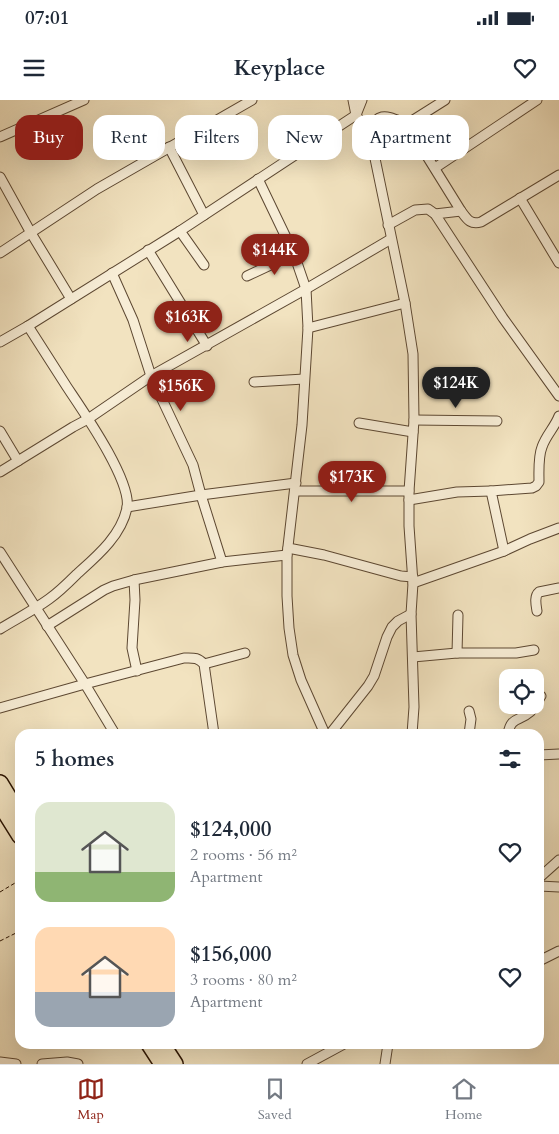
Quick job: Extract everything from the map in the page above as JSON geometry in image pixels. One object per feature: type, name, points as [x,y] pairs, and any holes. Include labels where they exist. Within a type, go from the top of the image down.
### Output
[{"type":"main road","points":[[0,783],[15,808]]},
{"type":"main road","points":[[0,804],[15,828]]},
{"type":"main road","points":[[152,1049],[162,1064]]},
{"type":"main road","points":[[165,1049],[175,1064]]},
{"type":"street","points":[[0,137],[84,100]]},
{"type":"street","points":[[0,253],[97,189],[252,100]]},
{"type":"street","points":[[353,100],[356,115]]},
{"type":"street","points":[[356,115],[362,100]]},
{"type":"street","points":[[421,115],[445,100]]},
{"type":"street","points":[[435,168],[537,100]]},
{"type":"street","points":[[0,342],[204,215],[352,118]]},
{"type":"street","points":[[169,147],[204,215]]},
{"type":"street","points":[[375,160],[405,303],[413,354],[414,420],[409,496],[413,580],[411,614],[414,707],[412,729]]},
{"type":"street","points":[[430,160],[461,211],[469,222],[475,224],[559,175]]},
{"type":"street","points":[[0,177],[71,299]]},
{"type":"street","points":[[258,179],[294,254],[306,289],[308,328],[295,487],[287,552],[287,604],[289,628],[301,680],[323,729]]},
{"type":"street","points":[[520,198],[559,263]]},
{"type":"street","points":[[388,225],[415,210],[428,209],[435,214],[502,318],[559,396]]},
{"type":"street","points":[[435,214],[461,211]]},
{"type":"street","points":[[180,230],[204,265]]},
{"type":"street","points":[[0,472],[88,419],[151,376],[207,346],[391,239]]},
{"type":"street","points":[[148,250],[207,346]]},
{"type":"street","points":[[247,276],[294,254]]},
{"type":"street","points":[[112,273],[133,320],[151,376],[193,465],[222,562]]},
{"type":"street","points":[[308,328],[405,303]]},
{"type":"street","points":[[0,629],[55,594],[90,562],[107,545],[120,527],[127,507],[126,492],[107,450],[28,326]]},
{"type":"street","points":[[254,382],[304,379]]},
{"type":"street","points":[[414,420],[498,421]]},
{"type":"street","points":[[127,507],[201,495],[295,487],[409,496],[532,488],[539,482],[540,451],[558,421]]},
{"type":"street","points":[[359,423],[413,432]]},
{"type":"street","points":[[0,432],[18,461]]},
{"type":"street","points":[[490,491],[504,551]]},
{"type":"street","points":[[47,626],[113,586],[222,562],[287,552],[324,555],[413,580],[504,551],[559,528]]},
{"type":"street","points":[[0,552],[112,729]]},
{"type":"street","points":[[134,580],[135,600],[132,648],[137,671]]},
{"type":"street","points":[[537,611],[537,594],[559,588]]},
{"type":"street","points":[[334,729],[374,676],[392,627],[398,621],[411,614]]},
{"type":"street","points":[[457,654],[458,615]]},
{"type":"street","points":[[413,657],[516,653],[534,650]]},
{"type":"street","points":[[204,664],[246,652]]},
{"type":"street","points":[[0,708],[184,658],[194,658],[204,664],[213,729]]},
{"type":"street","points":[[469,711],[469,729]]},
{"type":"street","points":[[509,729],[512,722],[528,714]]},
{"type":"street","points":[[544,755],[559,754]]},
{"type":"street","points":[[544,874],[559,860]]},
{"type":"street","points":[[544,886],[559,887]]},
{"type":"street","points":[[544,958],[559,951]]},
{"type":"street","points":[[307,1064],[335,1049]]},
{"type":"street","points":[[384,1064],[387,1049]]},
{"type":"street","points":[[0,1062],[16,1064]]},
{"type":"street","points":[[42,1064],[67,1062],[78,1064]]},
{"type":"path","points":[[0,892],[15,883]]},
{"type":"path","points":[[0,941],[15,934]]}]
